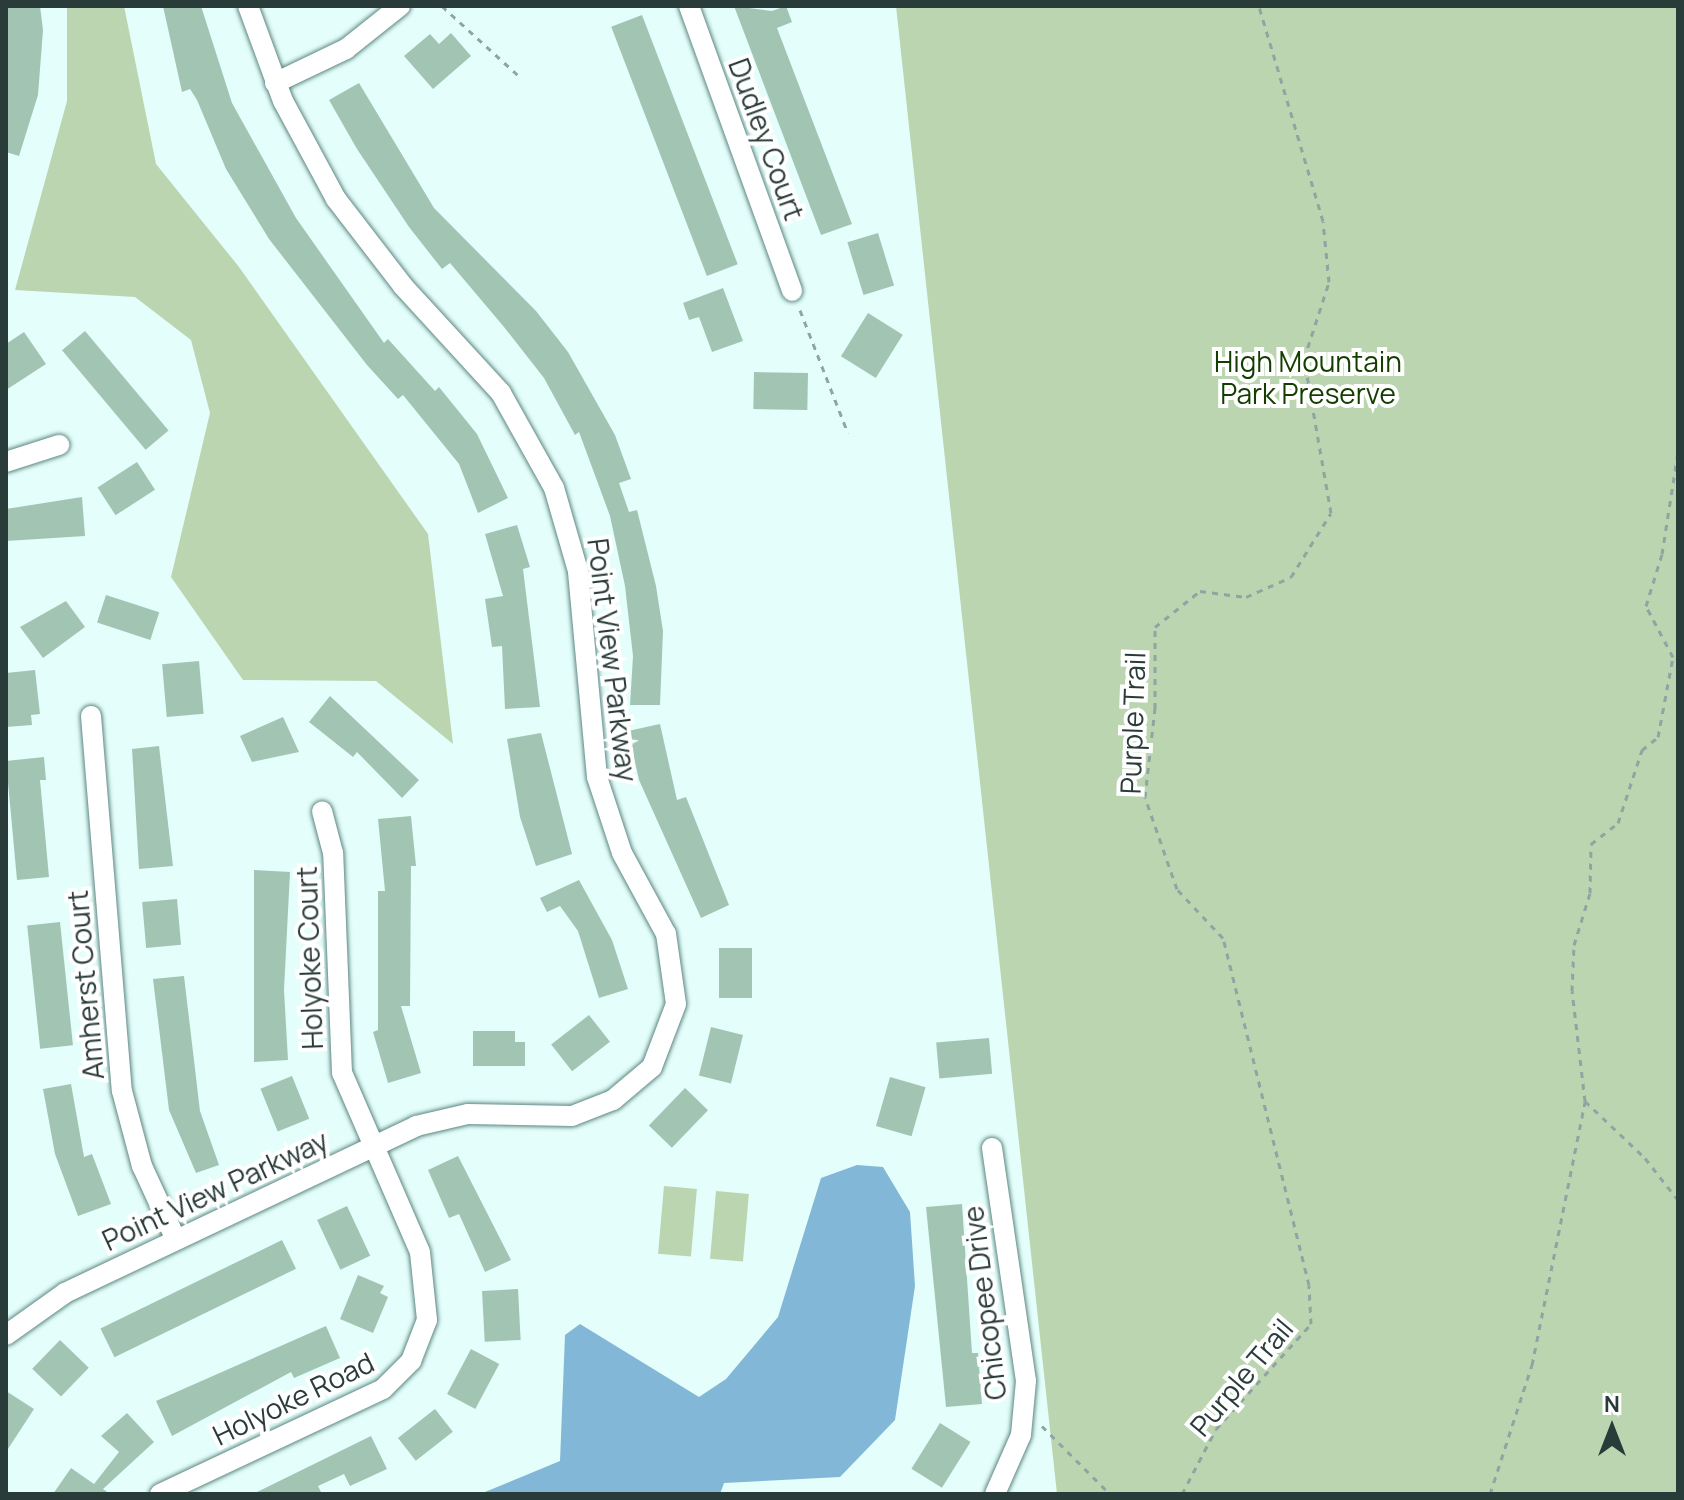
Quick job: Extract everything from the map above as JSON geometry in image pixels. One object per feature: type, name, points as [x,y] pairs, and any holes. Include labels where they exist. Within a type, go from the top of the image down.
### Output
[{"type":"street","name":"Point View Parkway","points":[[6,1335],[65,1293],[374,1145],[437,1119],[489,1113],[572,1116],[613,1100],[644,1076],[664,1049],[677,979],[666,934],[622,853],[597,777],[578,571],[554,488],[501,393],[403,286],[336,199],[275,83],[248,6]]},
{"type":"street","points":[[275,83],[346,49],[400,6]]},
{"type":"street","name":"Dudley Court","points":[[689,6],[792,291]]},
{"type":"street","points":[[6,462],[59,445]]},
{"type":"street","name":"Amherst Court","points":[[91,716],[122,1091],[142,1166],[176,1240]]},
{"type":"street","name":"Holyoke Court","points":[[322,811],[333,853],[337,1042],[351,1103],[374,1145]]},
{"type":"street","name":"Holyoke Road","points":[[160,1494],[383,1389],[411,1361],[427,1320],[426,1273],[374,1145]]},
{"type":"street","name":"Chicopee Drive","points":[[992,1148],[1025,1408],[1013,1460],[995,1494]]},
{"type":"path","points":[[442,6],[521,78]]},
{"type":"path","name":"Purple Trail","points":[[1182,1494],[1216,1429],[1311,1324],[1309,1285],[1223,938],[1177,889],[1145,797],[1155,708],[1155,627],[1200,591],[1246,597],[1291,577],[1331,513],[1304,359],[1329,282],[1323,221],[1259,6]]},
{"type":"path","points":[[792,291],[848,433]]},
{"type":"path","points":[[1490,1494],[1532,1365],[1585,1101],[1572,991],[1574,945],[1590,893],[1591,844],[1618,823],[1642,750],[1658,737],[1673,657],[1646,606],[1662,554],[1678,452]]},
{"type":"path","points":[[1585,1101],[1645,1158],[1678,1200]]},
{"type":"path","points":[[1025,1408],[1110,1494]]},
{"type":"green space","points":[[67,6],[124,6],[156,164],[239,267],[428,534],[453,744],[376,681],[243,680],[171,577],[210,413],[191,340],[135,297],[15,290],[67,101]]},
{"type":"green space","name":"High Mountain Park Preserve","points":[[896,6],[1678,6],[1678,1494],[1057,1494]]},
{"type":"green space","points":[[664,1186],[697,1189],[691,1257],[658,1254]]},
{"type":"green space","points":[[716,1191],[749,1194],[743,1262],[710,1259]]},
{"type":"water","points":[[857,1165],[883,1167],[910,1212],[915,1286],[895,1420],[840,1477],[724,1483],[720,1494],[480,1494],[560,1461],[565,1335],[580,1324],[699,1397],[726,1379],[778,1317],[821,1178]]},
{"type":"building","points":[[6,6],[40,6],[43,30],[38,95],[19,156],[6,152]]},
{"type":"building","points":[[163,6],[201,6],[232,103],[296,218],[384,343],[388,339],[435,391],[439,387],[477,434],[508,498],[478,513],[459,464],[403,395],[398,399],[367,365],[269,239],[226,169],[197,100],[190,89],[182,92]]},
{"type":"building","points":[[734,6],[772,11],[786,6],[792,22],[777,28],[852,224],[821,235]]},
{"type":"building","points":[[642,15],[738,264],[707,276],[611,27]]},
{"type":"building","points":[[451,33],[471,56],[433,89],[404,56],[430,34],[439,44]]},
{"type":"building","points":[[359,83],[434,208],[536,311],[568,352],[615,435],[631,479],[619,483],[629,512],[637,510],[656,586],[663,631],[660,705],[630,705],[633,656],[625,586],[610,516],[579,432],[575,435],[544,378],[504,327],[450,263],[442,269],[409,227],[357,149],[329,100]]},
{"type":"building","points":[[878,233],[894,286],[863,295],[847,242]]},
{"type":"building","points":[[723,288],[743,341],[712,352],[699,317],[689,320],[683,303]]},
{"type":"building","points":[[868,313],[903,335],[876,378],[841,356]]},
{"type":"building","points":[[85,331],[169,431],[146,450],[62,350]]},
{"type":"building","points":[[24,332],[46,364],[6,390],[6,344]]},
{"type":"building","points":[[754,372],[808,373],[807,410],[753,409]]},
{"type":"building","points":[[137,462],[155,490],[116,515],[98,488]]},
{"type":"building","points":[[82,497],[85,536],[6,541],[6,509]]},
{"type":"building","points":[[517,525],[530,567],[523,569],[540,707],[505,709],[502,646],[492,647],[485,599],[503,596],[485,534]]},
{"type":"building","points":[[106,595],[159,612],[150,640],[97,623]]},
{"type":"building","points":[[66,601],[85,627],[43,658],[20,627]]},
{"type":"building","points":[[199,661],[204,714],[167,717],[162,664]]},
{"type":"building","points":[[35,670],[40,714],[31,715],[32,725],[6,727],[6,673]]},
{"type":"building","points":[[330,696],[419,780],[402,798],[357,752],[353,757],[309,722]]},
{"type":"building","points":[[283,717],[299,752],[252,762],[240,736]]},
{"type":"building","points":[[660,724],[677,800],[686,797],[729,905],[701,918],[639,780],[628,731]]},
{"type":"building","points":[[541,733],[572,854],[536,866],[520,817],[507,739]]},
{"type":"building","points":[[159,746],[173,866],[139,869],[132,749]]},
{"type":"building","points":[[44,757],[46,780],[40,780],[49,877],[17,880],[6,761]]},
{"type":"building","points":[[411,816],[416,866],[411,866],[410,1006],[401,1006],[421,1073],[388,1083],[373,1032],[378,1030],[378,891],[385,891],[378,819]]},
{"type":"building","points":[[254,870],[290,872],[284,990],[288,1060],[254,1062]]},
{"type":"building","points":[[579,880],[612,940],[628,989],[599,998],[578,931],[560,906],[547,912],[540,898]]},
{"type":"building","points":[[177,899],[181,945],[146,948],[142,902]]},
{"type":"building","points":[[60,922],[73,1045],[40,1049],[27,925]]},
{"type":"building","points":[[719,948],[752,948],[752,998],[719,998]]},
{"type":"building","points":[[184,976],[200,1111],[219,1165],[196,1173],[169,1110],[153,979]]},
{"type":"building","points":[[589,1015],[610,1042],[572,1071],[551,1045]]},
{"type":"building","points":[[711,1027],[743,1035],[731,1083],[699,1076]]},
{"type":"building","points":[[473,1031],[515,1031],[515,1042],[525,1042],[525,1066],[473,1066]]},
{"type":"building","points":[[989,1038],[992,1074],[939,1078],[936,1043]]},
{"type":"building","points":[[292,1076],[309,1119],[278,1131],[260,1089]]},
{"type":"building","points":[[890,1077],[926,1087],[912,1136],[876,1126]]},
{"type":"building","points":[[71,1084],[84,1157],[92,1154],[111,1204],[78,1216],[55,1154],[43,1089]]},
{"type":"building","points":[[685,1088],[708,1110],[672,1148],[649,1125]]},
{"type":"building","points":[[458,1156],[511,1260],[485,1272],[459,1214],[449,1218],[428,1170]]},
{"type":"building","points":[[962,1204],[972,1353],[978,1353],[982,1404],[946,1407],[926,1207]]},
{"type":"building","points":[[347,1206],[370,1256],[340,1270],[317,1220]]},
{"type":"building","points":[[282,1240],[296,1269],[114,1357],[100,1329]]},
{"type":"building","points":[[358,1275],[384,1286],[380,1293],[388,1297],[373,1333],[340,1319]]},
{"type":"building","points":[[518,1289],[521,1340],[485,1342],[482,1291]]},
{"type":"building","points":[[326,1326],[340,1358],[294,1378],[291,1372],[172,1436],[156,1401]]},
{"type":"building","points":[[60,1340],[89,1368],[61,1397],[32,1369]]},
{"type":"building","points":[[471,1349],[499,1364],[475,1409],[447,1394]]},
{"type":"building","points":[[6,1391],[34,1409],[6,1452]]},
{"type":"building","points":[[435,1409],[453,1432],[416,1461],[398,1438]]},
{"type":"building","points":[[127,1413],[154,1442],[103,1489],[110,1494],[53,1494],[71,1468],[94,1484],[119,1452],[101,1436]]},
{"type":"building","points":[[940,1423],[971,1442],[942,1488],[911,1469]]},
{"type":"building","points":[[371,1436],[387,1469],[350,1486],[344,1474],[318,1486],[322,1494],[253,1494]]}]
